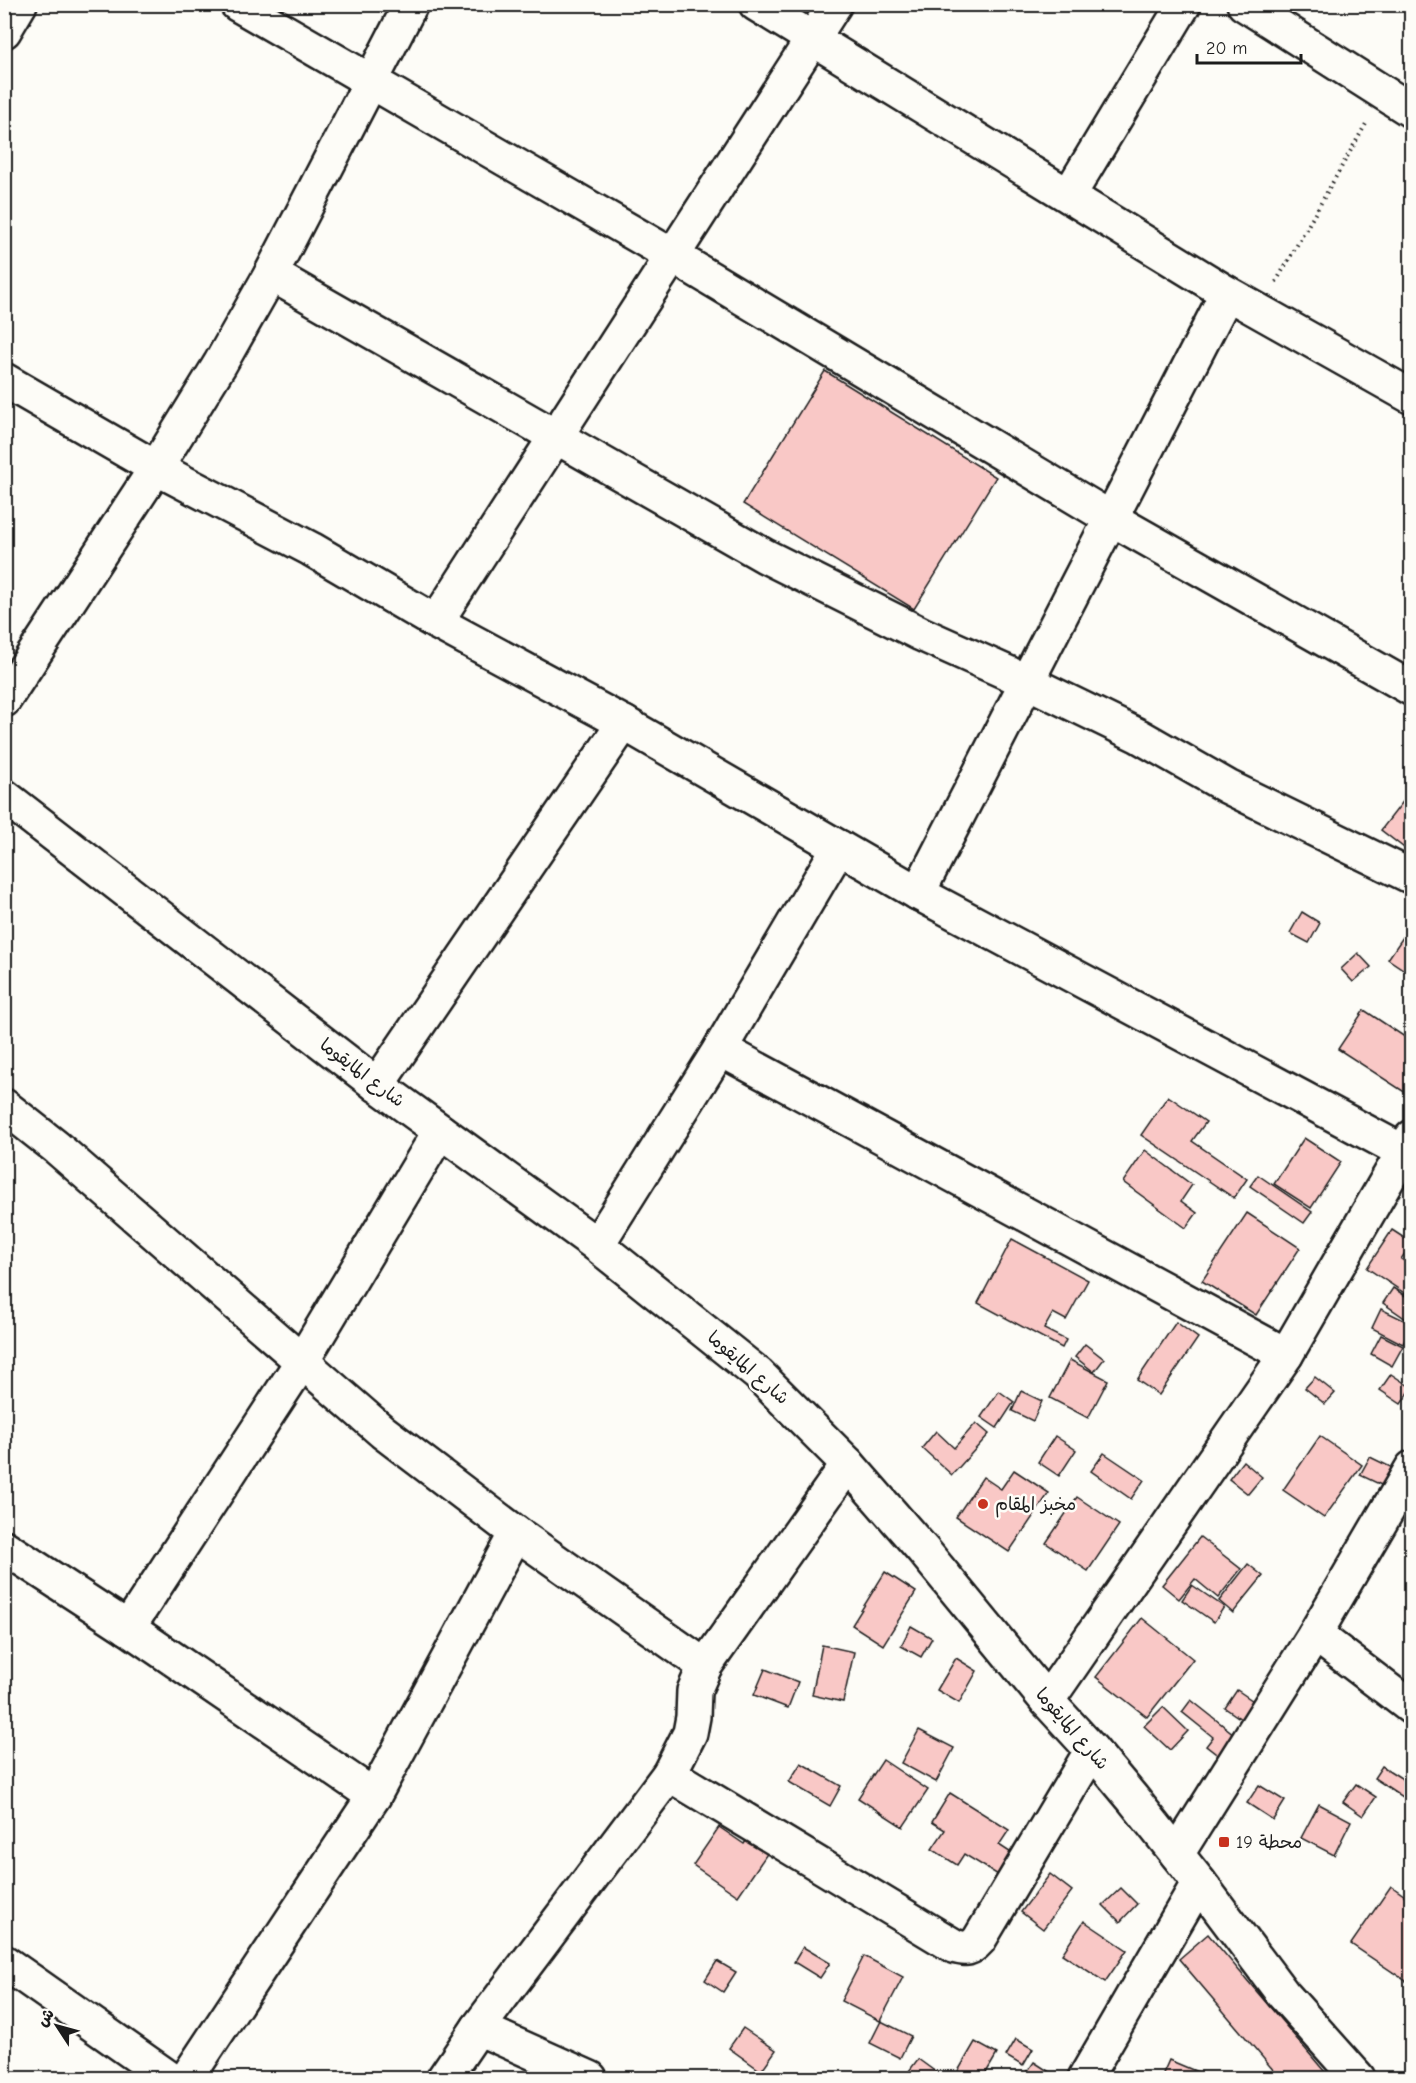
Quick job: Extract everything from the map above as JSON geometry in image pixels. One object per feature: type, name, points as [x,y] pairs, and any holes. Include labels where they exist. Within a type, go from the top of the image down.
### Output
[{"type":"street","points":[[4,31],[20,4]]},
{"type":"street","points":[[237,4],[673,256],[1112,519],[1412,688]]},
{"type":"street","points":[[4,700],[156,468],[220,364],[271,274],[411,4]]},
{"type":"street","points":[[756,4],[1227,293],[1412,397]]},
{"type":"street","points":[[436,622],[835,4]]},
{"type":"street","points":[[1069,195],[1184,4]]},
{"type":"street","points":[[1244,4],[1412,111]]},
{"type":"street","points":[[271,274],[765,556],[921,634],[1028,682],[1139,736],[1228,787],[1412,878]]},
{"type":"street","points":[[918,893],[1227,293]]},
{"type":"street","points":[[4,380],[156,468],[302,544],[436,622],[624,723],[918,893],[1408,1148],[1286,1355],[1047,1701]]},
{"type":"street","points":[[377,1085],[624,723]]},
{"type":"street","name":"شارع المايقوما","points":[[4,796],[377,1085],[597,1245],[758,1374],[848,1464],[923,1550],[1177,1854],[1283,1994],[1358,2079]]},
{"type":"street","points":[[597,1245],[720,1049],[839,847]]},
{"type":"street","points":[[720,1049],[1286,1355]]},
{"type":"street","points":[[4,1106],[92,1178],[225,1293],[301,1363],[383,1432],[516,1533],[705,1666]]},
{"type":"street","points":[[128,1628],[301,1363],[440,1131]]},
{"type":"street","points":[[444,2079],[478,2028],[669,1774],[690,1733],[694,1691],[705,1666],[848,1464]]},
{"type":"street","points":[[1177,1854],[1315,1634],[1412,1468]]},
{"type":"street","points":[[187,2079],[374,1796],[516,1533]]},
{"type":"street","points":[[4,1547],[128,1628],[374,1796]]},
{"type":"street","points":[[1315,1634],[1412,1708]]},
{"type":"street","points":[[669,1774],[954,1946],[964,1949],[972,1948],[979,1940],[1092,1750]]},
{"type":"street","points":[[1084,2079],[1199,1882]]},
{"type":"street","points":[[4,1962],[169,2079]]},
{"type":"street","points":[[478,2028],[590,2079]]},
{"type":"path","points":[[1259,312],[1384,93]]},
{"type":"building","points":[[825,371],[996,477],[914,609],[743,504]]},
{"type":"building","points":[[1412,790],[1412,854],[1381,830]]},
{"type":"building","points":[[1302,912],[1320,923],[1309,943],[1290,933]]},
{"type":"building","points":[[1412,924],[1412,975],[1388,959]]},
{"type":"building","points":[[1358,953],[1371,967],[1353,982],[1341,969]]},
{"type":"building","points":[[1364,1010],[1411,1041],[1405,1050],[1412,1054],[1412,1091],[1409,1095],[1338,1049]]},
{"type":"building","points":[[1168,1096],[1206,1122],[1192,1141],[1247,1179],[1234,1198],[1141,1135]]},
{"type":"building","points":[[1304,1138],[1341,1162],[1311,1208],[1274,1184]]},
{"type":"building","points":[[1145,1150],[1192,1185],[1181,1201],[1197,1213],[1186,1228],[1123,1182]]},
{"type":"building","points":[[1258,1175],[1312,1212],[1304,1223],[1250,1186]]},
{"type":"building","points":[[1247,1213],[1300,1248],[1256,1315],[1202,1281]]},
{"type":"building","points":[[1392,1230],[1412,1243],[1401,1259],[1412,1266],[1412,1298],[1367,1268]]},
{"type":"building","points":[[1012,1239],[1088,1280],[1066,1320],[1053,1313],[1044,1329],[1066,1340],[1062,1348],[978,1303]]},
{"type":"building","points":[[1393,1288],[1412,1300],[1412,1323],[1383,1303]]},
{"type":"building","points":[[1381,1309],[1412,1324],[1403,1344],[1372,1328]]},
{"type":"building","points":[[1176,1322],[1198,1338],[1159,1395],[1137,1380]]},
{"type":"building","points":[[1381,1335],[1403,1346],[1392,1366],[1371,1354]]},
{"type":"building","points":[[1085,1344],[1104,1359],[1094,1372],[1075,1357]]},
{"type":"building","points":[[1070,1360],[1108,1380],[1088,1418],[1050,1398]]},
{"type":"building","points":[[1391,1374],[1412,1388],[1401,1404],[1380,1390]]},
{"type":"building","points":[[1315,1377],[1335,1393],[1325,1404],[1305,1388]]},
{"type":"building","points":[[999,1391],[1014,1402],[997,1428],[981,1417]]},
{"type":"building","points":[[1021,1391],[1042,1401],[1033,1421],[1012,1411]]},
{"type":"building","points":[[976,1423],[989,1434],[952,1475],[922,1448],[936,1431],[954,1448]]},
{"type":"building","points":[[1055,1436],[1076,1450],[1059,1476],[1038,1462]]},
{"type":"building","points":[[1320,1436],[1362,1465],[1324,1518],[1283,1490]]},
{"type":"building","points":[[1104,1453],[1144,1480],[1131,1499],[1091,1471]]},
{"type":"building","points":[[1370,1457],[1403,1473],[1394,1491],[1360,1475]]},
{"type":"building","points":[[1243,1461],[1262,1477],[1248,1494],[1229,1479]]},
{"type":"building","points":[[1014,1470],[1049,1493],[1009,1552],[956,1517],[983,1477],[1001,1489]]},
{"type":"building","points":[[1077,1497],[1119,1525],[1088,1571],[1046,1543]]},
{"type":"building","points":[[1200,1537],[1241,1569],[1218,1598],[1195,1579],[1179,1599],[1162,1585]]},
{"type":"building","points":[[1248,1564],[1263,1576],[1233,1613],[1219,1601]]},
{"type":"building","points":[[885,1572],[916,1592],[883,1645],[852,1625]]},
{"type":"building","points":[[1192,1585],[1224,1607],[1214,1622],[1182,1600]]},
{"type":"building","points":[[1142,1618],[1193,1659],[1147,1717],[1096,1677]]},
{"type":"building","points":[[911,1626],[932,1638],[921,1657],[901,1646]]},
{"type":"building","points":[[822,1645],[854,1652],[843,1702],[812,1695]]},
{"type":"building","points":[[956,1658],[977,1671],[959,1703],[937,1690]]},
{"type":"building","points":[[765,1669],[798,1682],[788,1708],[754,1695]]},
{"type":"building","points":[[1237,1690],[1259,1705],[1247,1723],[1225,1708]]},
{"type":"building","points":[[1191,1700],[1249,1746],[1233,1767],[1206,1746],[1213,1737],[1182,1712]]},
{"type":"building","points":[[1163,1707],[1188,1731],[1170,1750],[1144,1726]]},
{"type":"building","points":[[919,1730],[954,1748],[936,1782],[901,1763]]},
{"type":"building","points":[[883,1760],[928,1790],[903,1827],[858,1798]]},
{"type":"building","points":[[801,1763],[841,1786],[830,1806],[789,1782]]},
{"type":"building","points":[[1382,1766],[1412,1785],[1412,1791],[1406,1799],[1374,1778]]},
{"type":"building","points":[[1356,1784],[1376,1797],[1363,1816],[1343,1802]]},
{"type":"building","points":[[1259,1785],[1285,1801],[1273,1820],[1247,1803]]},
{"type":"building","points":[[950,1793],[1009,1830],[999,1845],[1022,1860],[1008,1881],[964,1854],[957,1865],[932,1849],[945,1830],[932,1822]]},
{"type":"building","points":[[1319,1804],[1351,1821],[1334,1855],[1301,1838]]},
{"type":"building","points":[[719,1827],[744,1844],[753,1831],[773,1845],[738,1896],[693,1865]]},
{"type":"building","points":[[1050,1874],[1072,1891],[1043,1929],[1021,1912]]},
{"type":"building","points":[[1391,1886],[1412,1901],[1412,1985],[1351,1944]]},
{"type":"building","points":[[1121,1888],[1137,1904],[1120,1922],[1103,1905]]},
{"type":"building","points":[[1084,1921],[1127,1950],[1105,1982],[1062,1954]]},
{"type":"building","points":[[1208,1934],[1330,2078],[1280,2078],[1179,1959]]},
{"type":"building","points":[[803,1947],[830,1963],[820,1978],[794,1962]]},
{"type":"building","points":[[864,1956],[903,1977],[880,2021],[841,2001]]},
{"type":"building","points":[[717,1961],[736,1972],[723,1992],[705,1980]]},
{"type":"building","points":[[881,2021],[911,2036],[900,2058],[870,2043]]},
{"type":"building","points":[[743,2028],[776,2050],[761,2071],[729,2048]]},
{"type":"building","points":[[1016,2039],[1033,2049],[1023,2066],[1006,2056]]},
{"type":"building","points":[[975,2042],[997,2054],[983,2078],[954,2078]]},
{"type":"building","points":[[918,2059],[944,2078],[918,2078],[909,2071]]},
{"type":"building","points":[[1169,2060],[1212,2078],[1161,2078]]},
{"type":"building","points":[[1034,2062],[1059,2078],[1023,2078]]},
{"type":"place","name":"مخبز المقام","points":[[983,1504]]},
{"type":"place","name":"محطة 19","points":[[1224,1842]]}]
